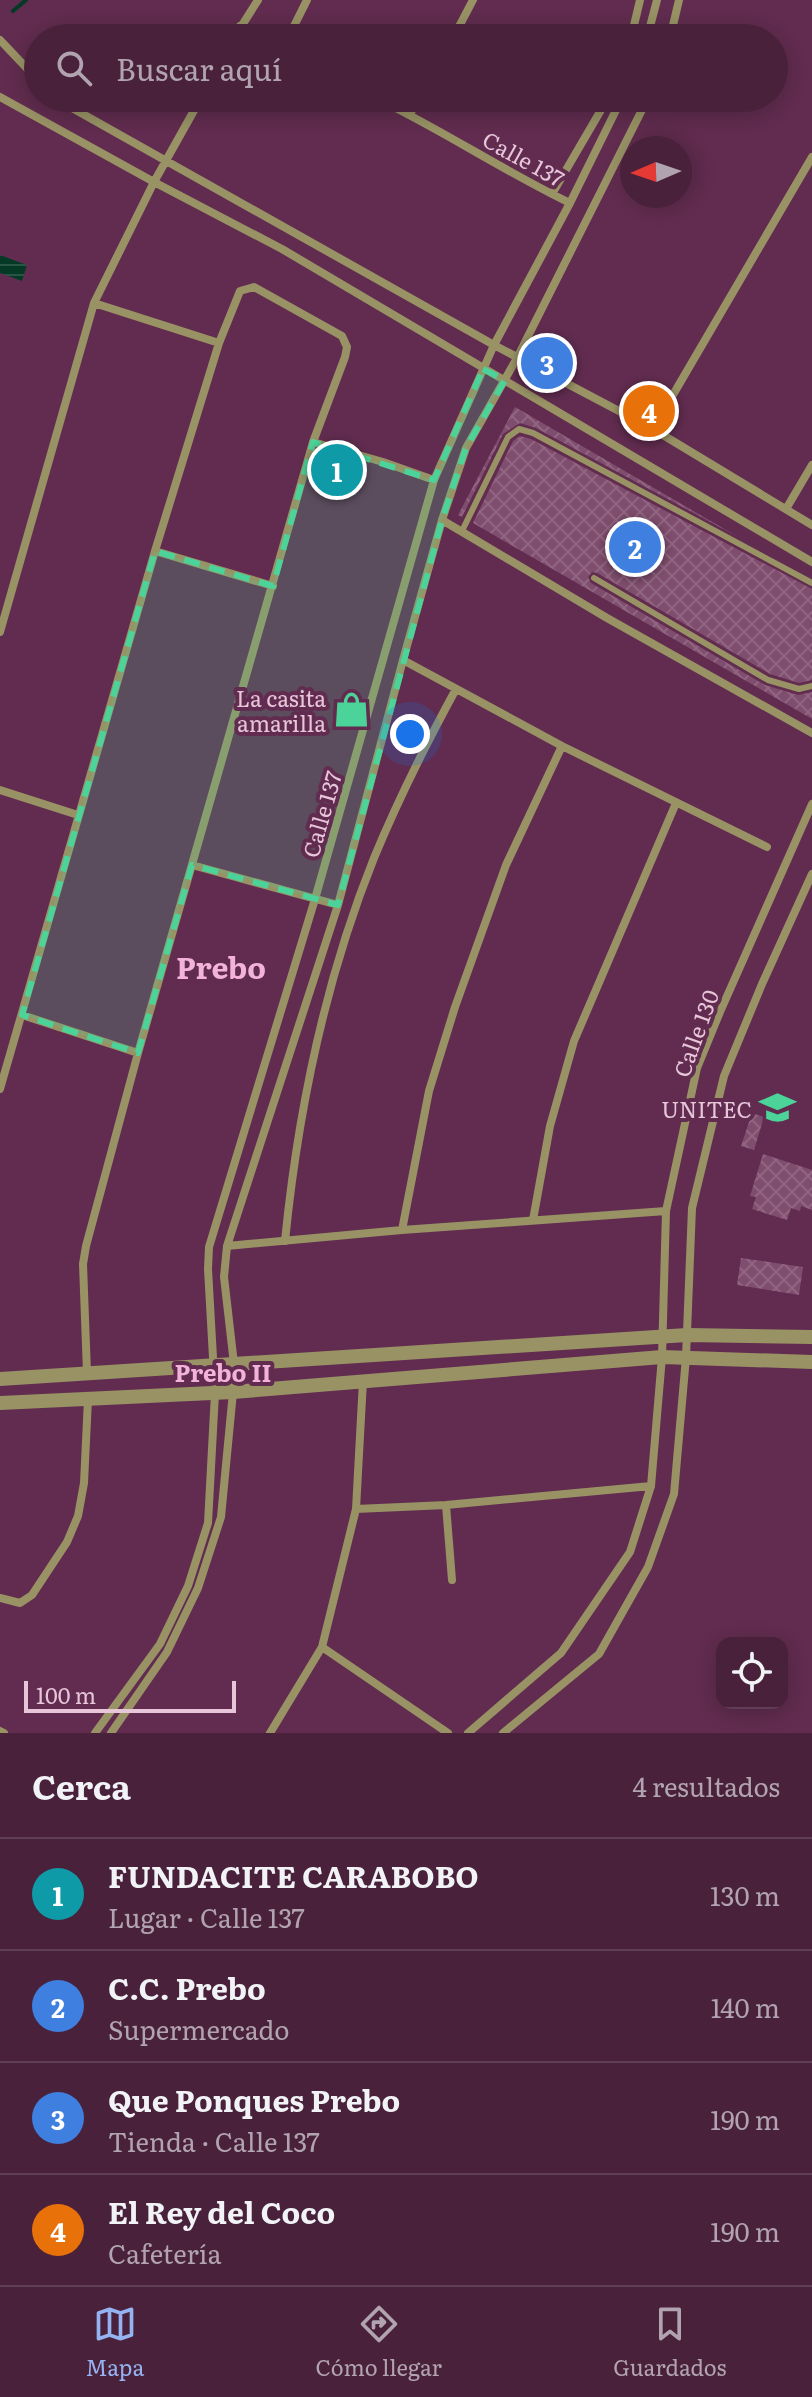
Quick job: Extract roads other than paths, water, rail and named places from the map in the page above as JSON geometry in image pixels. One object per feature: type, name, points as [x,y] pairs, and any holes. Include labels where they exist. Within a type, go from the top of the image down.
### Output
[{"type":"street","points":[[241,24],[258,0]]},
{"type":"street","points":[[295,24],[307,0]]},
{"type":"street","points":[[460,24],[473,0]]},
{"type":"street","points":[[634,24],[640,0]]},
{"type":"street","points":[[651,24],[657,0]]},
{"type":"street","points":[[673,24],[679,0]]},
{"type":"street","points":[[0,40],[24,67]]},
{"type":"street","points":[[0,97],[24,110]]},
{"type":"street","points":[[27,112],[282,249],[812,562]]},
{"type":"street","points":[[79,112],[517,358],[653,429],[812,525]]},
{"type":"street","points":[[0,632],[94,303],[154,182],[193,112]]},
{"type":"street","name":"Calle 137","points":[[406,112],[570,203]]},
{"type":"street","points":[[552,194],[600,112]]},
{"type":"street","name":"Calle 137","points":[[95,1733],[160,1644],[188,1586],[208,1523],[215,1393],[209,1247],[315,899],[434,480],[494,345],[615,112]]},
{"type":"street","points":[[111,1733],[167,1652],[198,1588],[221,1517],[234,1364],[224,1277],[227,1246],[338,905],[442,520],[466,448],[517,358],[641,112]]},
{"type":"street","points":[[653,429],[812,157]]},
{"type":"street","points":[[0,1089],[155,551],[219,343],[240,291],[254,287],[342,336],[347,347],[313,442],[86,1246],[83,1264],[87,1373]]},
{"type":"street","points":[[94,303],[219,343]]},
{"type":"street","points":[[313,442],[434,480]]},
{"type":"street","points":[[786,509],[812,465]]},
{"type":"street","points":[[442,520],[607,618],[812,733]]},
{"type":"street","points":[[155,551],[273,586]]},
{"type":"street","points":[[403,660],[562,746],[767,847]]},
{"type":"street","points":[[285,1241],[292,1167],[308,1080],[338,964],[374,859],[420,756],[456,689]]},
{"type":"street","points":[[402,1230],[429,1091],[455,1007],[506,865],[562,746]]},
{"type":"street","points":[[0,790],[78,815]]},
{"type":"street","points":[[533,1220],[550,1126],[574,1041],[676,803]]},
{"type":"street","name":"Calle 130","points":[[468,1733],[561,1653],[630,1552],[651,1486],[662,1357],[666,1211],[697,1068],[812,804]]},
{"type":"street","points":[[192,865],[338,905]]},
{"type":"street","name":"Calle 130","points":[[503,1733],[599,1654],[648,1567],[674,1494],[686,1357],[692,1208],[724,1076],[812,874]]},
{"type":"street","points":[[22,1015],[138,1053]]},
{"type":"street","points":[[227,1246],[666,1211]]},
{"type":"street","points":[[0,1379],[687,1335],[812,1337]]},
{"type":"street","points":[[0,1403],[233,1392],[662,1357],[812,1362]]},
{"type":"street","points":[[270,1733],[322,1647],[356,1509],[363,1381]]},
{"type":"street","points":[[0,1598],[20,1603],[32,1595],[67,1542],[78,1516],[84,1483],[88,1399]]},
{"type":"street","points":[[356,1509],[446,1505],[651,1486]]},
{"type":"street","points":[[446,1505],[452,1580]]},
{"type":"street","points":[[322,1647],[448,1733]]},
{"type":"lane","points":[[462,531],[508,437],[519,429],[533,433],[812,583]]},
{"type":"lane","points":[[594,578],[768,680],[799,689],[812,686]]},
{"type":"waterway","points":[[13,11],[26,0]]},
{"type":"place","name":"Que Ponques Prebo","points":[[547,363]]},
{"type":"place","name":"El Rey del Coco","points":[[649,411]]},
{"type":"place","name":"FUNDACITE CARABOBO","points":[[337,470]]},
{"type":"place","name":"C.C. Prebo","points":[[635,547]]},
{"type":"place","name":"La casita amarilla","points":[[352,710]]},
{"type":"place","name":"UNITEC","points":[[778,1108]]},
{"type":"district","name":"Prebo","points":[[221,966]]},
{"type":"district","name":"Prebo II","points":[[223,1371]]}]
